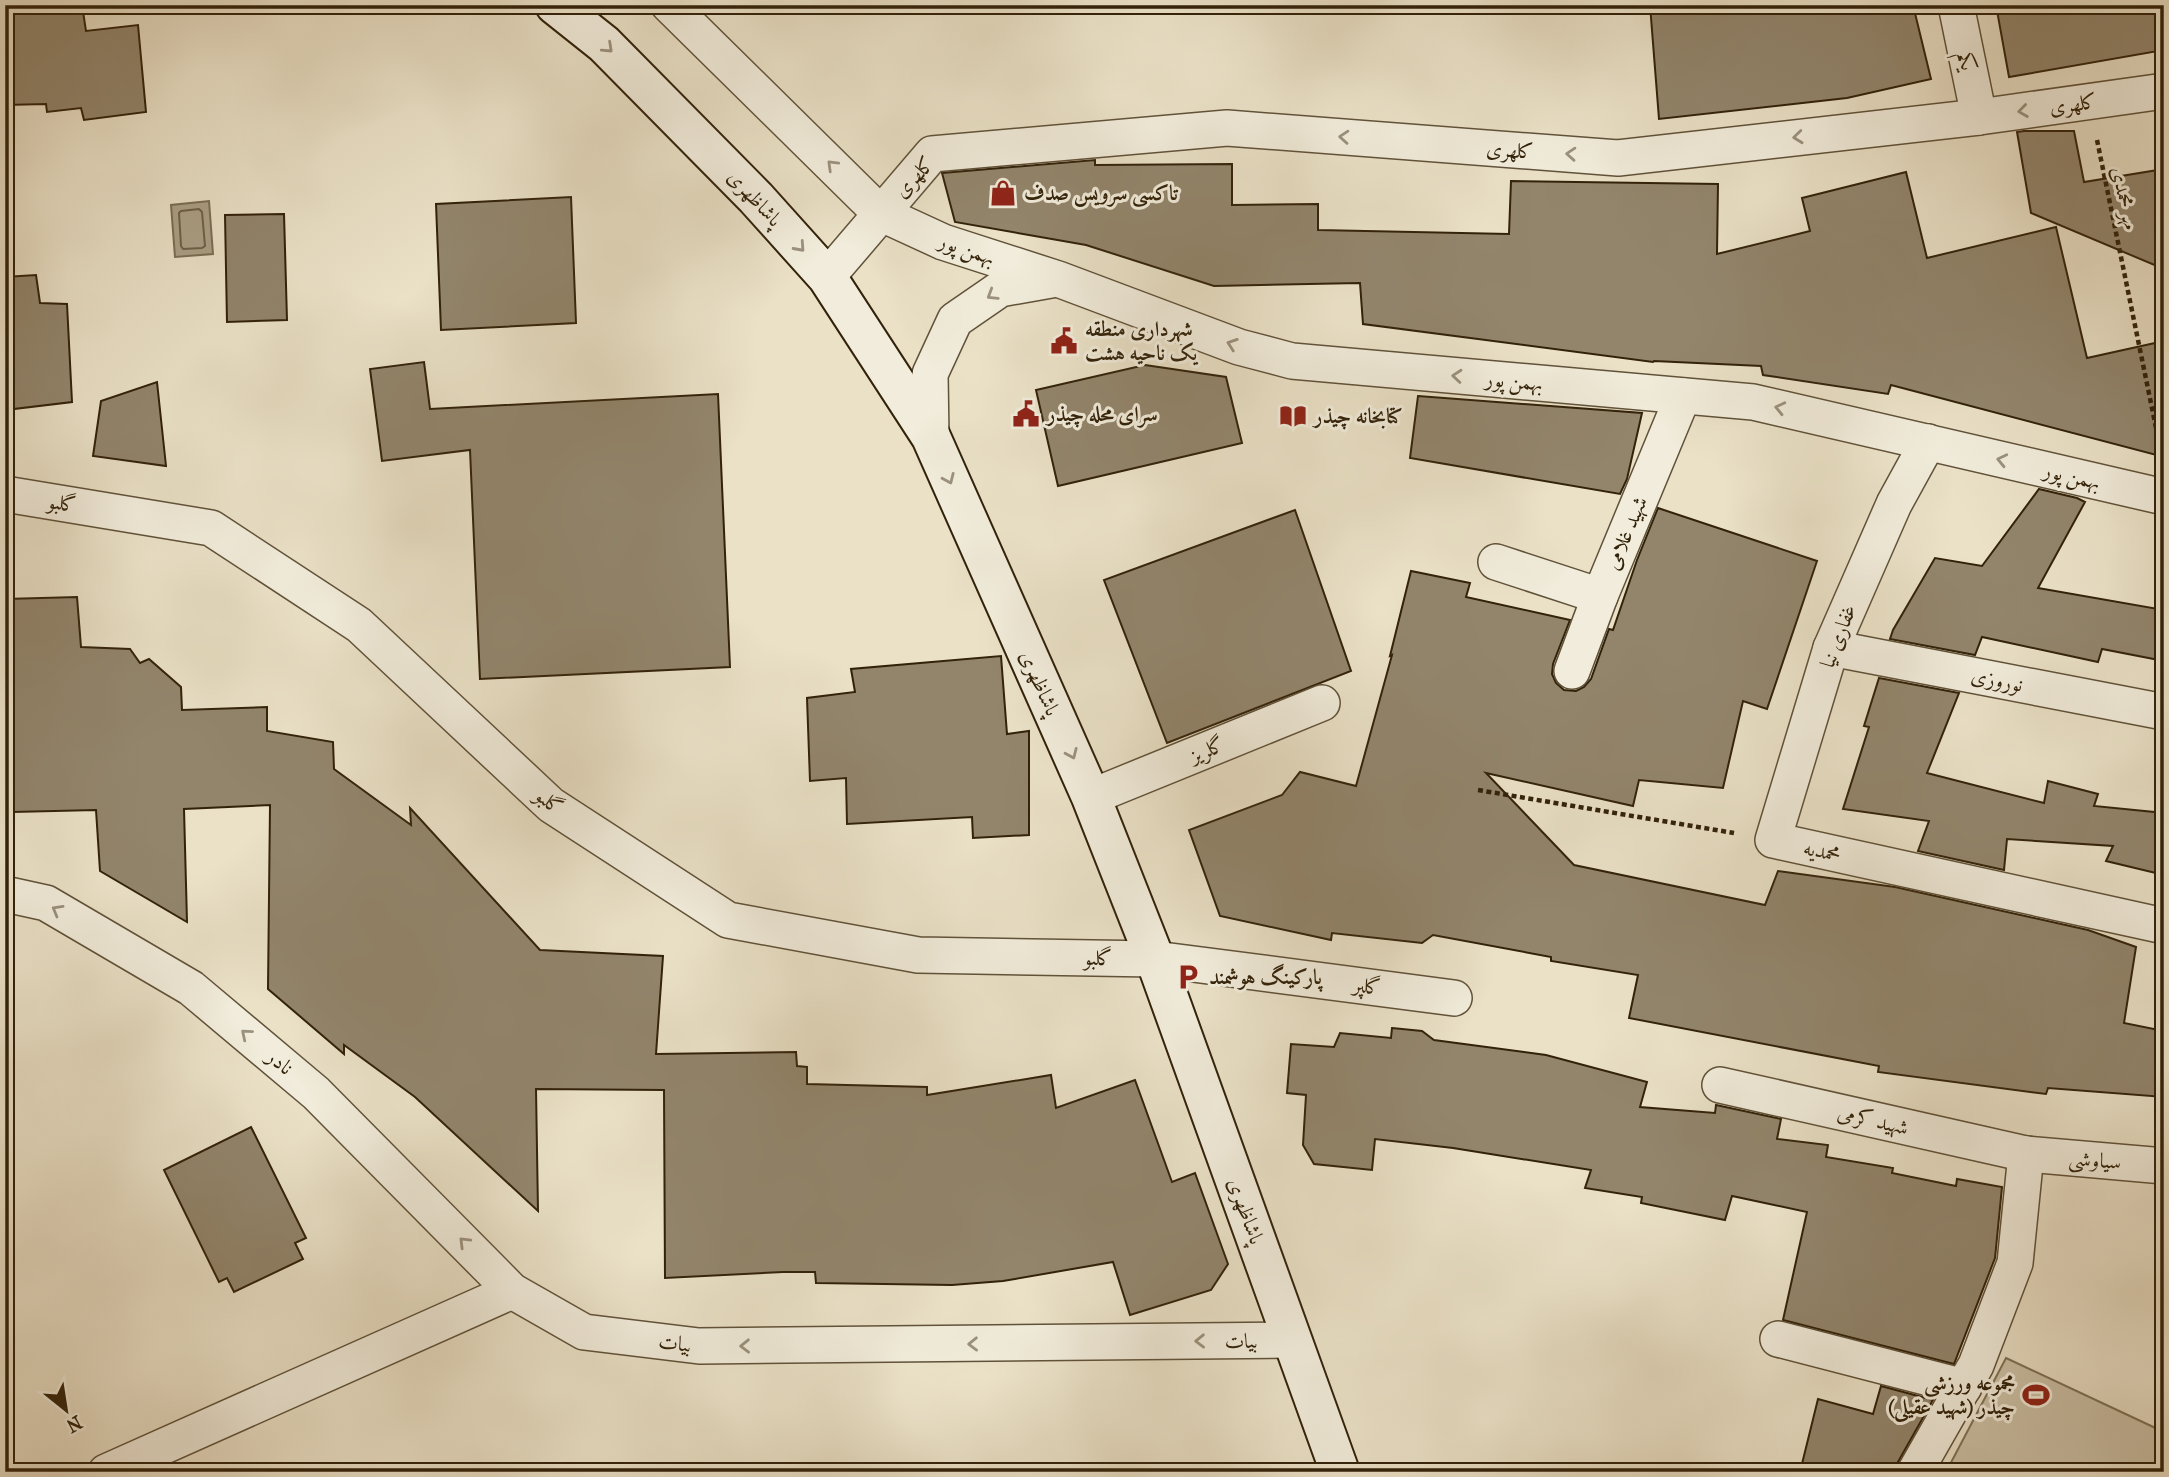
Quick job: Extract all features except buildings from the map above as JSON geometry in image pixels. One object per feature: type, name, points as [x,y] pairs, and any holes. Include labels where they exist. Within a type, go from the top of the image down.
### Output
[{"type":"main road","name":"پاشاظهری","points":[[555,5],[614,53],[756,198],[827,277],[930,437],[1091,797],[1155,959],[1340,1472]]},
{"type":"street","name":"بهمن پور","points":[[669,5],[880,213],[943,242],[1058,279],[1239,347],[1292,361],[1754,402],[2164,497]]},
{"type":"street","name":"یکم","points":[[1956,5],[1979,117]]},
{"type":"street","name":"کلهری","points":[[827,277],[932,154],[1227,128],[1618,158],[1979,117],[2164,91]]},
{"type":"street","points":[[930,437],[930,374],[955,320],[1000,289],[1058,279]]},
{"type":"street","name":"شهید غلامی","points":[[1572,671],[1600,596],[1683,396]]},
{"type":"street","name":"غفاری نیا","points":[[1773,840],[1831,648],[1894,504],[1927,442]]},
{"type":"street","name":"گلبو","points":[[5,494],[211,528],[359,625],[551,805],[728,920],[918,955],[1155,959]]},
{"type":"street","points":[[1496,562],[1600,596]]},
{"type":"street","name":"نوروزی","points":[[1831,648],[2164,712]]},
{"type":"street","name":"گلریز","points":[[1091,797],[1322,703]]},
{"type":"street","name":"محمدیه","points":[[1773,840],[2164,926]]},
{"type":"street","name":"نادر","points":[[5,894],[46,904],[191,988],[316,1093],[512,1291]]},
{"type":"street","name":"گلپر","points":[[1155,959],[1454,998]]},
{"type":"street","name":"شهید کرمی","points":[[1720,1085],[2026,1154]]},
{"type":"street","points":[[1915,1472],[1976,1365],[2015,1263],[2026,1154]]},
{"type":"street","name":"سیاوشی","points":[[2026,1154],[2164,1166]]},
{"type":"street","points":[[106,1472],[512,1291]]},
{"type":"street","name":"بیات","points":[[512,1291],[584,1332],[699,1346],[1293,1340]]},
{"type":"street","points":[[1778,1339],[1964,1387]]},
{"type":"path","name":"مهر محمدی","points":[[2089,102],[2164,466]]},
{"type":"path","points":[[1478,790],[1773,840]]},
{"type":"shaded area","name":"مجموعه ورزشی چیذر (شهید عقیلی)","points":[[2006,1358],[2164,1432],[2164,1472],[1946,1472]]},
{"type":"water","points":[[209,201],[213,254],[175,257],[171,205]]},
{"type":"place","name":"تاکسی سرویس صدف","points":[[1003,193]]},
{"type":"place","name":"شهرداری منطقه یک ناحیه هشت","points":[[1064,341]]},
{"type":"place","name":"سرای محله چیذر","points":[[1026,414]]},
{"type":"place","name":"کتابخانه چیذر","points":[[1293,416]]},
{"type":"place","name":"پارکینگ هوشمند","points":[[1188,977]]},
{"type":"place","name":"مجموعه ورزشی چیذر (شهید عقیلی)","points":[[2036,1395]]}]
